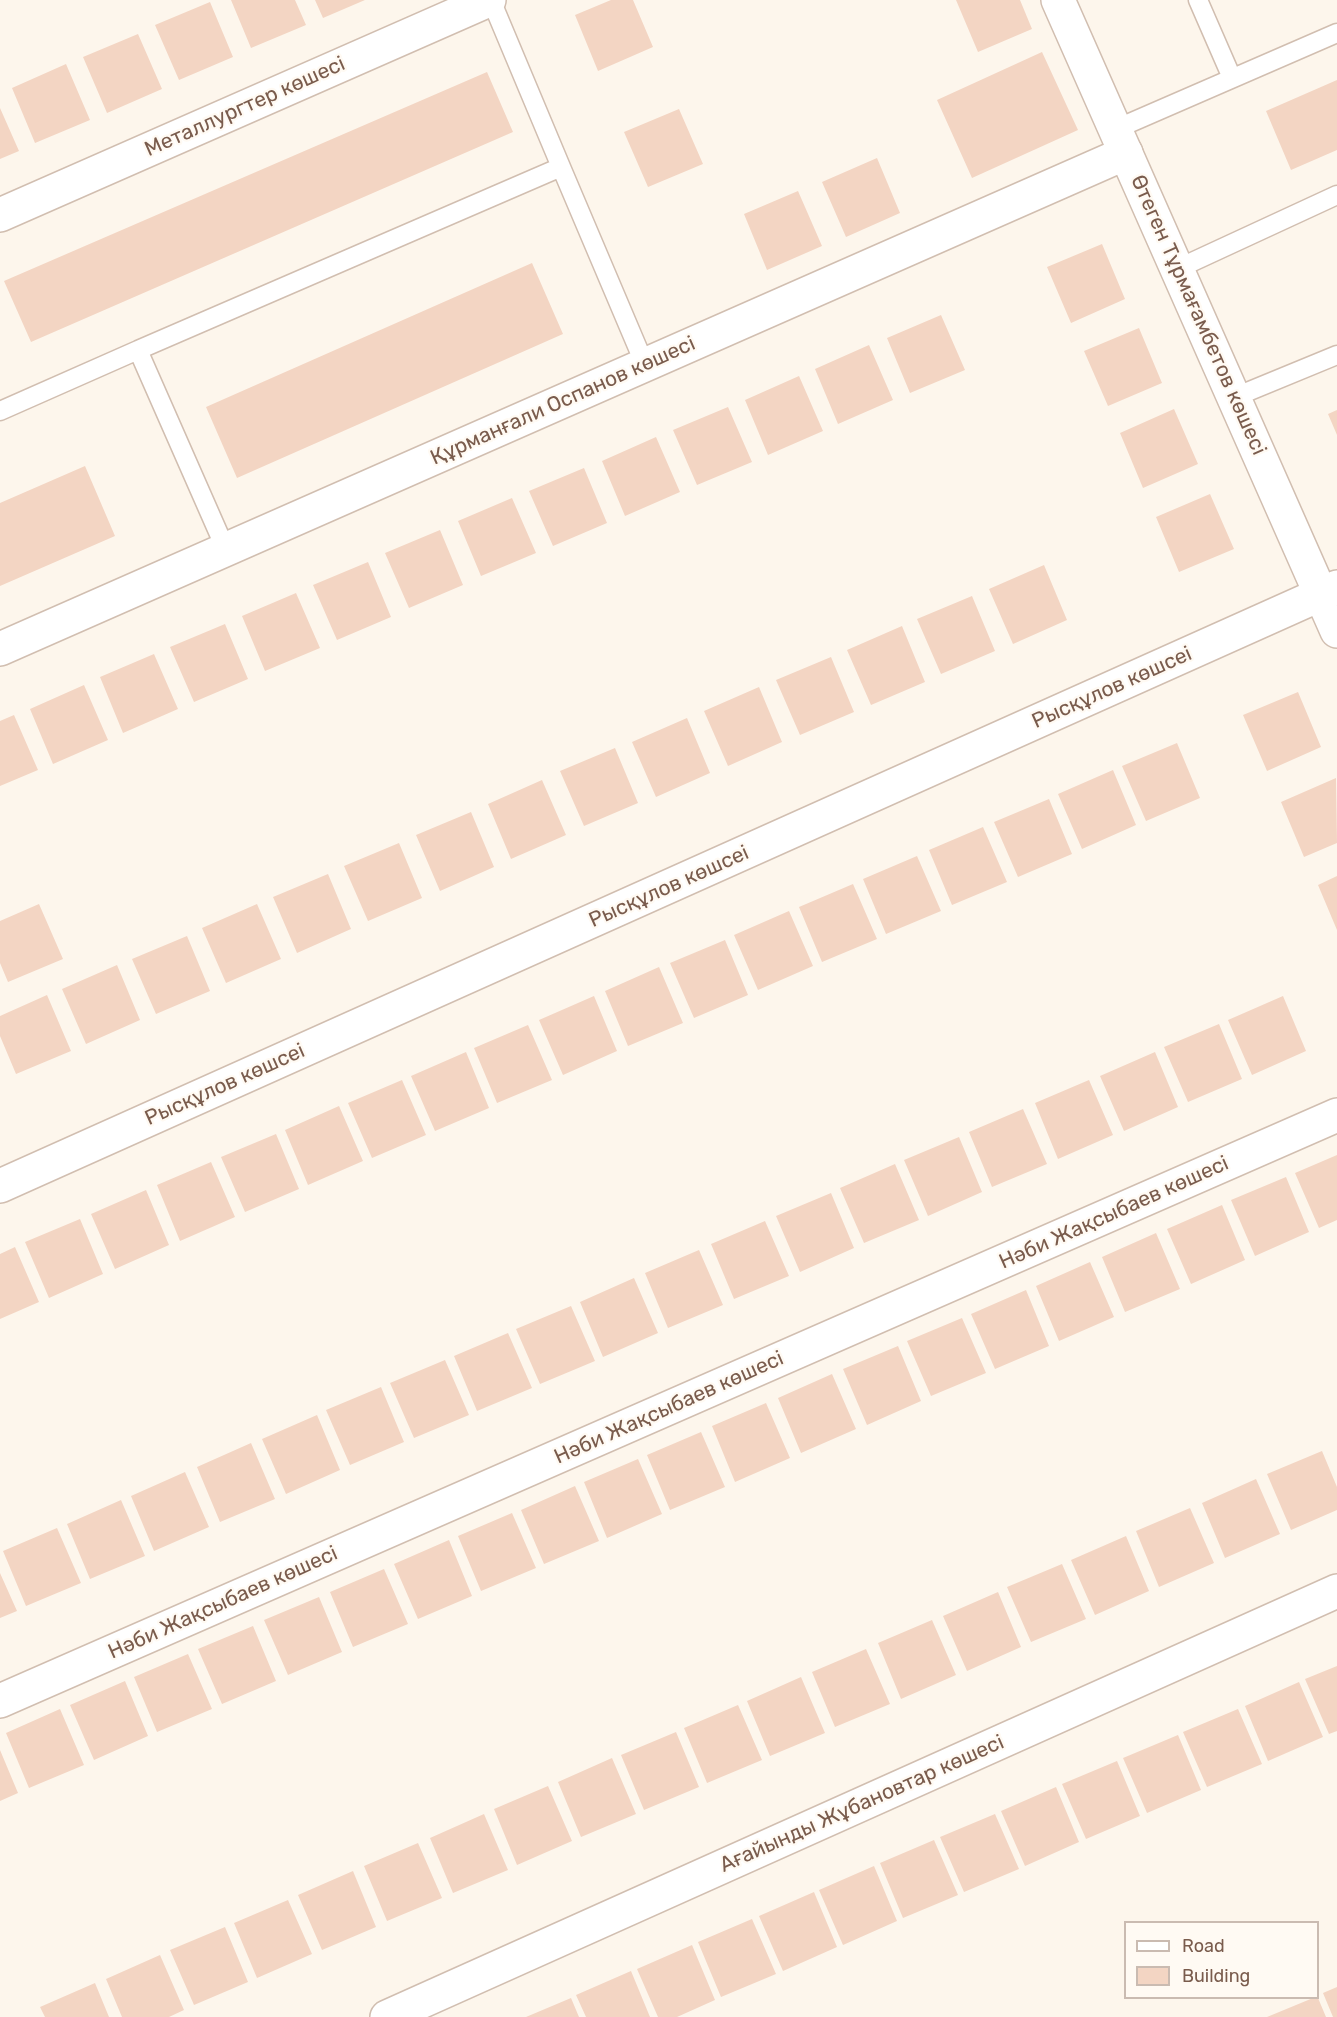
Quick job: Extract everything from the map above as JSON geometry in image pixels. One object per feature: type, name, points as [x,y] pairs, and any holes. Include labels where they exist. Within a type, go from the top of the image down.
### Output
[{"type":"street","name":"Металлургтер көшесі","points":[[0,215],[490,0]]},
{"type":"street","name":"Өтеген Тұрмағамбетов көшесі","points":[[1058,0],[1234,398],[1330,591],[1337,631]]},
{"type":"street","name":"Құрманғали Оспанов көшесі","points":[[0,649],[645,365],[1121,141]]},
{"type":"street","name":"Рысқұлов көшсеі","points":[[0,1186],[1330,591]]},
{"type":"street","name":"Нәби Жақсыбаев көшесі","points":[[0,1701],[1337,1115]]},
{"type":"street","name":"Ағайынды Жұбановтар көшесі","points":[[387,2017],[1337,1591]]},
{"type":"lane","points":[[490,0],[645,365]]},
{"type":"lane","points":[[1198,0],[1232,78]]},
{"type":"lane","points":[[1121,141],[1232,78],[1337,33]]},
{"type":"lane","points":[[0,411],[561,168]]},
{"type":"lane","points":[[1177,269],[1337,195]]},
{"type":"lane","points":[[138,350],[226,550]]},
{"type":"lane","points":[[1234,398],[1337,355]]},
{"type":"building","points":[[231,0],[295,0],[306,25],[251,48]]},
{"type":"building","points":[[315,0],[365,0],[323,18]]},
{"type":"building","points":[[611,0],[633,0],[653,47],[598,71],[575,15]]},
{"type":"building","points":[[956,0],[1020,0],[1032,29],[978,52]]},
{"type":"building","points":[[210,2],[233,57],[179,80],[155,25]]},
{"type":"building","points":[[138,34],[162,89],[107,113],[83,57]]},
{"type":"building","points":[[1042,52],[1078,130],[972,178],[937,100]]},
{"type":"building","points":[[66,64],[90,120],[35,143],[12,88]]},
{"type":"building","points":[[487,72],[513,132],[31,342],[4,281]]},
{"type":"building","points":[[1337,80],[1337,150],[1291,170],[1266,111]]},
{"type":"building","points":[[0,108],[19,151],[0,159]]},
{"type":"building","points":[[679,109],[703,164],[648,187],[624,132]]},
{"type":"building","points":[[877,158],[900,213],[846,237],[822,182]]},
{"type":"building","points":[[798,191],[822,246],[767,270],[744,214]]},
{"type":"building","points":[[1102,244],[1125,299],[1071,323],[1047,267]]},
{"type":"building","points":[[532,263],[563,334],[237,478],[206,407]]},
{"type":"building","points":[[941,315],[965,370],[910,393],[887,338]]},
{"type":"building","points":[[1139,328],[1162,383],[1108,406],[1084,351]]},
{"type":"building","points":[[869,345],[893,400],[838,424],[815,369]]},
{"type":"building","points":[[799,376],[823,431],[768,455],[745,400]]},
{"type":"building","points":[[728,407],[752,462],[697,485],[673,430]]},
{"type":"building","points":[[1174,409],[1198,464],[1143,488],[1120,433]]},
{"type":"building","points":[[1337,410],[1337,435],[1328,414]]},
{"type":"building","points":[[656,437],[680,492],[625,516],[602,461]]},
{"type":"building","points":[[85,466],[115,536],[0,586],[0,503]]},
{"type":"building","points":[[584,468],[607,523],[553,546],[529,491]]},
{"type":"building","points":[[1210,494],[1234,549],[1179,572],[1156,517]]},
{"type":"building","points":[[512,498],[536,553],[481,576],[458,521]]},
{"type":"building","points":[[440,530],[463,585],[409,608],[385,553]]},
{"type":"building","points":[[368,562],[391,617],[337,640],[313,585]]},
{"type":"building","points":[[1044,565],[1067,620],[1013,644],[989,589]]},
{"type":"building","points":[[296,593],[320,648],[265,671],[242,616]]},
{"type":"building","points":[[972,596],[995,651],[941,674],[917,619]]},
{"type":"building","points":[[225,624],[248,679],[194,702],[170,647]]},
{"type":"building","points":[[902,626],[925,682],[871,705],[847,650]]},
{"type":"building","points":[[154,654],[178,709],[123,733],[100,677]]},
{"type":"building","points":[[831,657],[854,712],[800,735],[776,680]]},
{"type":"building","points":[[84,685],[108,740],[53,764],[30,709]]},
{"type":"building","points":[[759,687],[782,742],[728,766],[704,711]]},
{"type":"building","points":[[1298,692],[1321,747],[1267,771],[1243,715]]},
{"type":"building","points":[[14,715],[38,770],[0,786],[0,721]]},
{"type":"building","points":[[687,718],[710,773],[656,797],[632,742]]},
{"type":"building","points":[[1177,743],[1200,798],[1146,821],[1122,766]]},
{"type":"building","points":[[615,748],[638,803],[584,826],[560,771]]},
{"type":"building","points":[[1113,770],[1136,825],[1082,849],[1058,794]]},
{"type":"building","points":[[1336,778],[1337,843],[1304,857],[1281,802]]},
{"type":"building","points":[[542,780],[566,835],[511,859],[488,804]]},
{"type":"building","points":[[1049,799],[1072,854],[1018,877],[994,822]]},
{"type":"building","points":[[471,812],[494,867],[440,891],[416,835]]},
{"type":"building","points":[[983,827],[1007,882],[952,905],[929,850]]},
{"type":"building","points":[[399,843],[422,898],[368,921],[344,866]]},
{"type":"building","points":[[917,856],[941,911],[886,934],[863,879]]},
{"type":"building","points":[[328,874],[351,929],[297,953],[273,897]]},
{"type":"building","points":[[1337,876],[1337,930],[1318,885]]},
{"type":"building","points":[[853,884],[877,939],[822,962],[799,907]]},
{"type":"building","points":[[39,904],[63,959],[8,982],[0,963],[0,921]]},
{"type":"building","points":[[257,904],[281,959],[226,983],[202,928]]},
{"type":"building","points":[[789,911],[813,966],[758,990],[734,935]]},
{"type":"building","points":[[187,936],[210,991],[156,1014],[132,959]]},
{"type":"building","points":[[725,940],[748,995],[694,1018],[670,963]]},
{"type":"building","points":[[117,965],[140,1020],[86,1044],[62,989]]},
{"type":"building","points":[[659,967],[683,1023],[628,1046],[605,991]]},
{"type":"building","points":[[47,995],[71,1051],[16,1074],[0,1036],[0,1016]]},
{"type":"building","points":[[594,996],[617,1051],[563,1075],[539,1020]]},
{"type":"building","points":[[1283,996],[1306,1051],[1252,1075],[1228,1020]]},
{"type":"building","points":[[1219,1024],[1242,1079],[1188,1102],[1164,1047]]},
{"type":"building","points":[[528,1025],[552,1080],[497,1103],[474,1048]]},
{"type":"building","points":[[466,1052],[489,1108],[435,1131],[411,1076]]},
{"type":"building","points":[[1155,1052],[1178,1107],[1124,1131],[1100,1076]]},
{"type":"building","points":[[402,1080],[426,1135],[372,1158],[348,1103]]},
{"type":"building","points":[[1089,1080],[1113,1135],[1058,1159],[1035,1103]]},
{"type":"building","points":[[339,1106],[363,1161],[308,1185],[285,1130]]},
{"type":"building","points":[[1023,1109],[1047,1164],[992,1187],[969,1132]]},
{"type":"building","points":[[276,1134],[299,1189],[245,1212],[221,1157]]},
{"type":"building","points":[[959,1137],[982,1192],[928,1216],[904,1160]]},
{"type":"building","points":[[1337,1155],[1337,1220],[1319,1228],[1295,1173]]},
{"type":"building","points":[[211,1162],[235,1217],[180,1241],[157,1185]]},
{"type":"building","points":[[895,1164],[919,1220],[864,1243],[840,1188]]},
{"type":"building","points":[[1286,1177],[1309,1232],[1255,1256],[1231,1200]]},
{"type":"building","points":[[146,1190],[169,1245],[115,1269],[91,1214]]},
{"type":"building","points":[[831,1193],[854,1248],[800,1272],[776,1216]]},
{"type":"building","points":[[1222,1205],[1245,1260],[1191,1284],[1167,1229]]},
{"type":"building","points":[[80,1219],[103,1274],[49,1298],[25,1242]]},
{"type":"building","points":[[765,1221],[789,1276],[734,1299],[711,1244]]},
{"type":"building","points":[[1156,1233],[1180,1289],[1125,1312],[1102,1257]]},
{"type":"building","points":[[15,1247],[39,1302],[0,1319],[0,1254]]},
{"type":"building","points":[[699,1250],[723,1305],[668,1328],[645,1273]]},
{"type":"building","points":[[1090,1262],[1114,1317],[1059,1341],[1036,1286]]},
{"type":"building","points":[[634,1278],[658,1333],[603,1357],[580,1302]]},
{"type":"building","points":[[1026,1290],[1049,1346],[995,1369],[971,1314]]},
{"type":"building","points":[[571,1306],[595,1361],[540,1384],[516,1329]]},
{"type":"building","points":[[962,1318],[986,1373],[931,1396],[907,1341]]},
{"type":"building","points":[[508,1333],[532,1388],[477,1411],[454,1356]]},
{"type":"building","points":[[898,1346],[921,1401],[867,1425],[843,1369]]},
{"type":"building","points":[[445,1360],[469,1415],[414,1438],[390,1383]]},
{"type":"building","points":[[832,1374],[856,1429],[801,1453],[778,1398]]},
{"type":"building","points":[[381,1387],[404,1442],[350,1465],[326,1410]]},
{"type":"building","points":[[766,1403],[790,1458],[735,1482],[712,1426]]},
{"type":"building","points":[[317,1415],[340,1470],[286,1494],[262,1439]]},
{"type":"building","points":[[701,1432],[725,1487],[670,1510],[647,1455]]},
{"type":"building","points":[[251,1443],[275,1499],[220,1522],[197,1467]]},
{"type":"building","points":[[1322,1451],[1337,1487],[1337,1510],[1291,1530],[1267,1474]]},
{"type":"building","points":[[638,1459],[662,1514],[607,1538],[584,1482]]},
{"type":"building","points":[[185,1472],[209,1527],[154,1551],[131,1496]]},
{"type":"building","points":[[1256,1479],[1280,1534],[1225,1558],[1202,1503]]},
{"type":"building","points":[[575,1486],[599,1541],[544,1564],[521,1510]]},
{"type":"building","points":[[121,1500],[145,1556],[90,1579],[67,1524]]},
{"type":"building","points":[[1190,1508],[1214,1563],[1159,1587],[1136,1531]]},
{"type":"building","points":[[512,1513],[536,1568],[481,1591],[458,1536]]},
{"type":"building","points":[[57,1528],[81,1583],[26,1606],[3,1551]]},
{"type":"building","points":[[1126,1536],[1149,1591],[1095,1615],[1071,1560]]},
{"type":"building","points":[[449,1540],[472,1596],[418,1619],[394,1564]]},
{"type":"building","points":[[1062,1564],[1086,1619],[1031,1642],[1007,1587]]},
{"type":"building","points":[[384,1569],[408,1624],[353,1647],[330,1592]]},
{"type":"building","points":[[0,1573],[17,1611],[0,1618]]},
{"type":"building","points":[[998,1592],[1021,1647],[967,1671],[943,1616]]},
{"type":"building","points":[[319,1597],[342,1652],[288,1675],[264,1620]]},
{"type":"building","points":[[932,1620],[956,1675],[901,1699],[878,1643]]},
{"type":"building","points":[[253,1626],[276,1681],[222,1704],[198,1649]]},
{"type":"building","points":[[866,1649],[890,1704],[835,1727],[812,1672]]},
{"type":"building","points":[[188,1654],[212,1709],[157,1732],[134,1677]]},
{"type":"building","points":[[1337,1666],[1337,1731],[1329,1734],[1305,1679]]},
{"type":"building","points":[[801,1677],[825,1733],[770,1756],[747,1701]]},
{"type":"building","points":[[125,1681],[148,1736],[94,1760],[70,1705]]},
{"type":"building","points":[[1299,1682],[1323,1737],[1268,1761],[1245,1706]]},
{"type":"building","points":[[738,1705],[762,1760],[707,1783],[684,1728]]},
{"type":"building","points":[[60,1709],[84,1765],[29,1788],[6,1733]]},
{"type":"building","points":[[1238,1709],[1262,1764],[1207,1787],[1183,1732]]},
{"type":"building","points":[[676,1732],[699,1787],[644,1810],[621,1755]]},
{"type":"building","points":[[1178,1735],[1201,1790],[1147,1813],[1123,1758]]},
{"type":"building","points":[[0,1750],[18,1793],[0,1801]]},
{"type":"building","points":[[612,1758],[636,1814],[581,1837],[558,1782]]},
{"type":"building","points":[[1117,1761],[1140,1816],[1086,1839],[1062,1784]]},
{"type":"building","points":[[548,1786],[572,1841],[517,1865],[494,1809]]},
{"type":"building","points":[[1056,1787],[1079,1842],[1025,1866],[1001,1811]]},
{"type":"building","points":[[484,1814],[508,1870],[453,1893],[430,1838]]},
{"type":"building","points":[[995,1814],[1019,1869],[964,1892],[940,1837]]},
{"type":"building","points":[[934,1840],[958,1895],[903,1918],[880,1863]]},
{"type":"building","points":[[418,1843],[442,1898],[387,1921],[364,1866]]},
{"type":"building","points":[[874,1866],[897,1921],[843,1945],[819,1890]]},
{"type":"building","points":[[353,1871],[376,1927],[322,1950],[298,1895]]},
{"type":"building","points":[[814,1892],[837,1947],[783,1971],[759,1916]]},
{"type":"building","points":[[288,1900],[312,1954],[257,1978],[234,1923]]},
{"type":"building","points":[[752,1919],[776,1974],[721,1997],[698,1942]]},
{"type":"building","points":[[225,1927],[248,1982],[194,2005],[170,1950]]},
{"type":"building","points":[[692,1945],[715,2000],[677,2017],[658,2017],[637,1969]]},
{"type":"building","points":[[160,1955],[184,2010],[169,2017],[122,2017],[106,1979]]},
{"type":"building","points":[[631,1971],[650,2017],[586,2017],[576,1995]]},
{"type":"building","points":[[95,1983],[109,2017],[45,2017],[40,2007]]},
{"type":"building","points":[[1337,1987],[1337,2017],[1333,2017],[1323,1993]]},
{"type":"building","points":[[571,1998],[579,2017],[526,2017]]},
{"type":"building","points":[[1311,1999],[1318,1999],[1326,2017],[1267,2017]]}]
